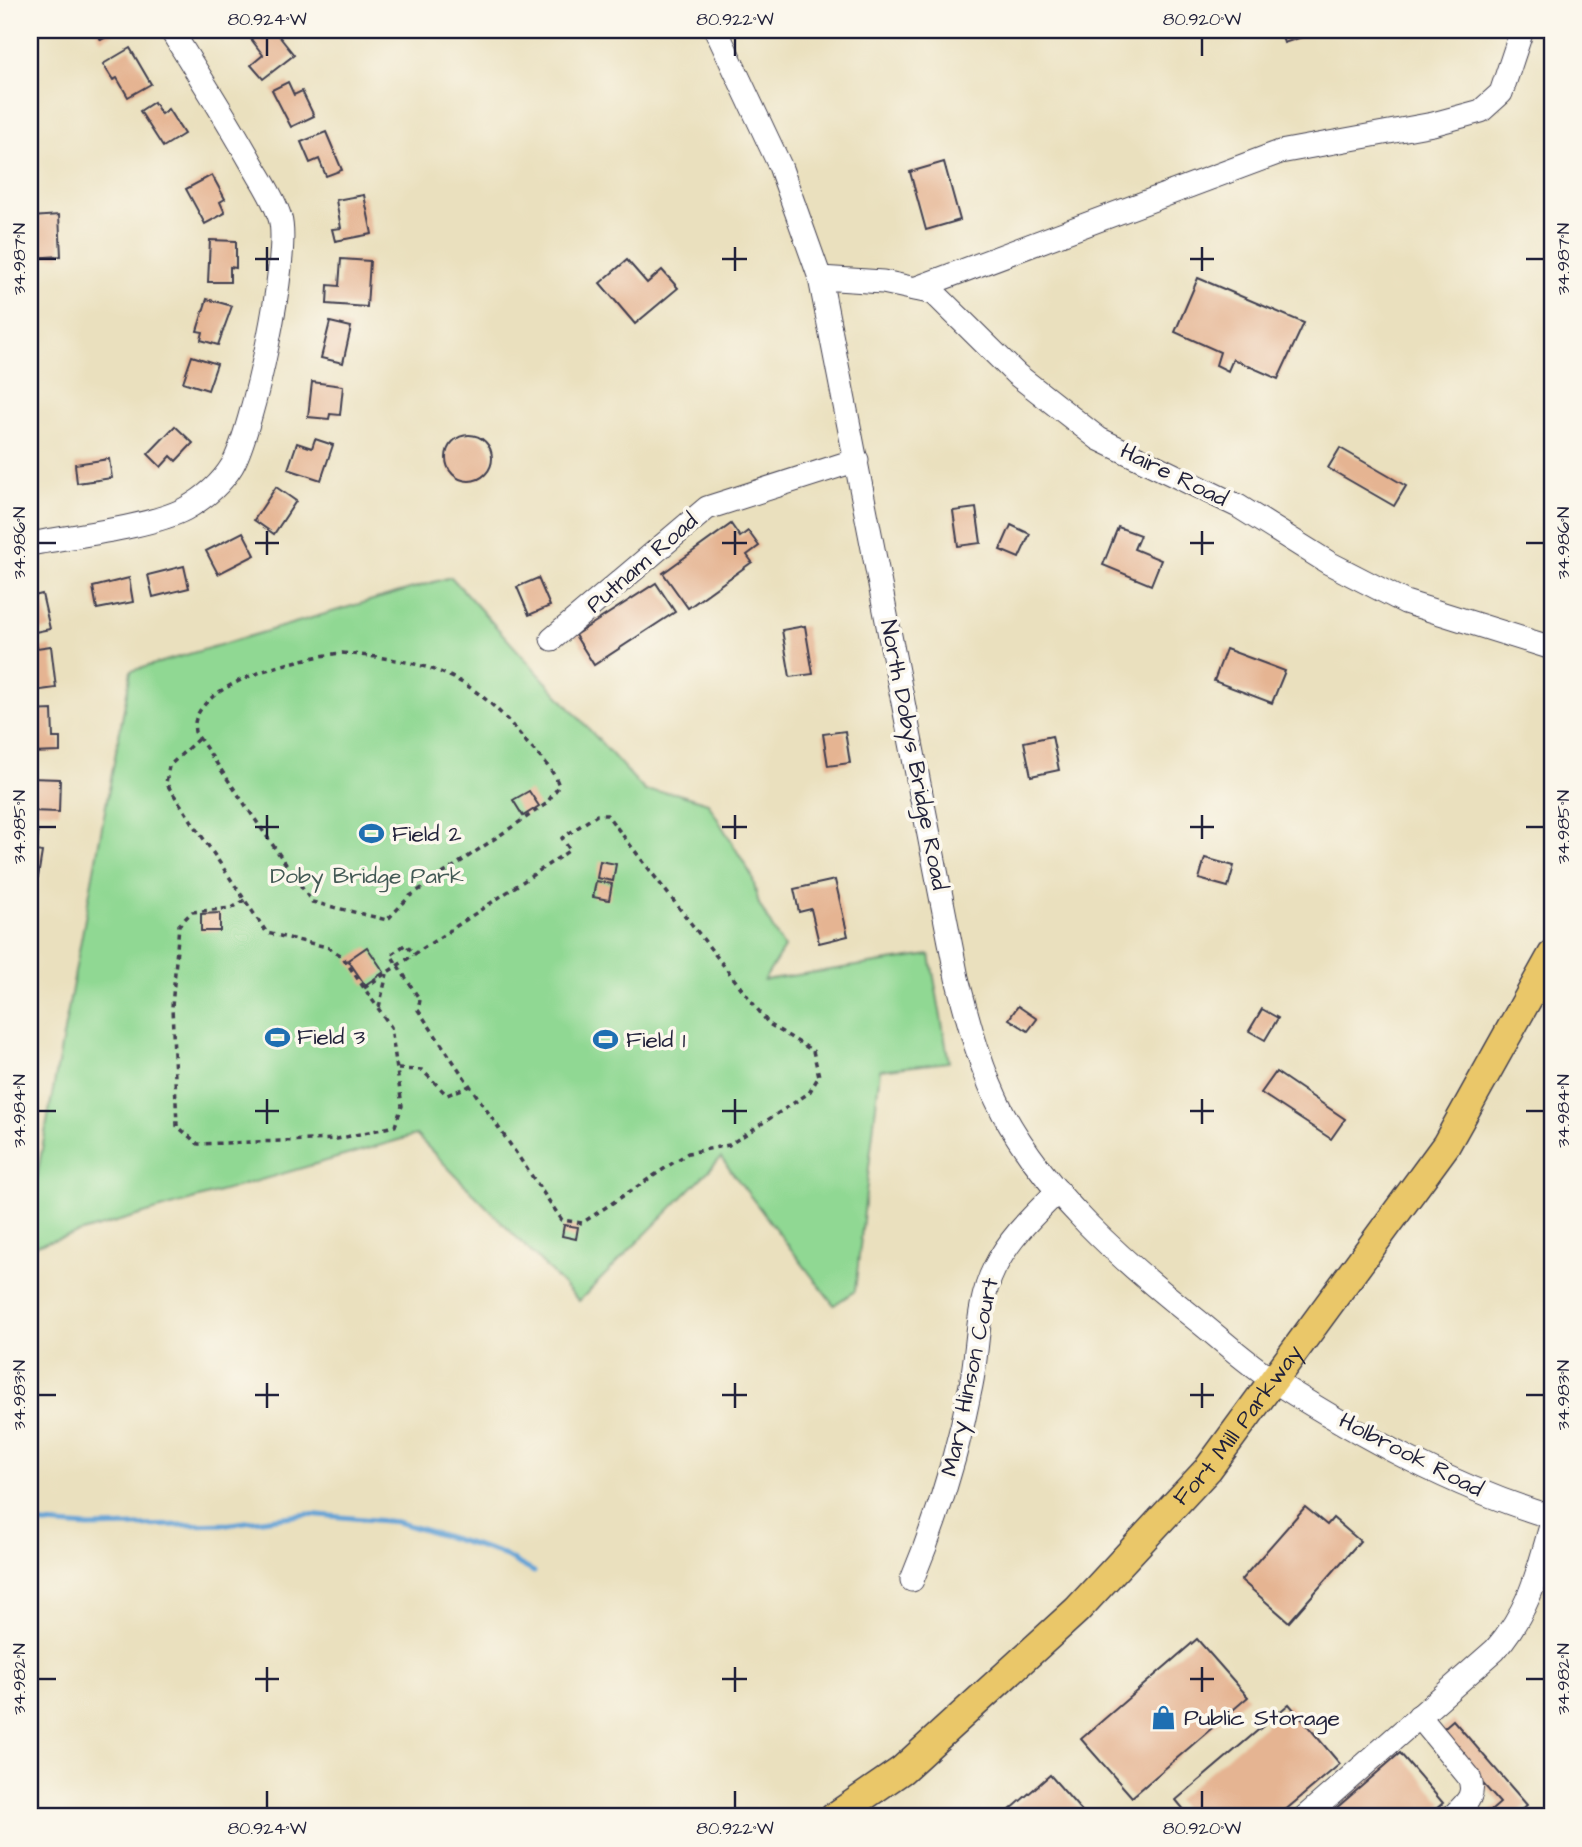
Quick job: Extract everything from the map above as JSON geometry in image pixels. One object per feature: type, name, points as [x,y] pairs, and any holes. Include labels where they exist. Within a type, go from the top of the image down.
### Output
[{"type":"main road","name":"Fort Mill Parkway","points":[[834,1817],[902,1770],[1077,1609],[1208,1469],[1446,1145],[1552,955]]},
{"type":"street","points":[[30,544],[167,517],[202,498],[232,466],[254,400],[281,273],[284,240],[282,222],[277,207],[238,139],[171,30]]},
{"type":"street","name":"North Dobys Bridge Road","points":[[716,30],[780,166],[820,278],[949,943],[967,1018],[990,1086],[1003,1114],[1079,1216],[1146,1278],[1275,1381]]},
{"type":"street","points":[[914,289],[1280,152],[1433,124],[1481,111],[1501,93],[1522,30]]},
{"type":"street","name":"Haire Road","points":[[820,278],[846,277],[934,293],[1016,374],[1064,415],[1099,439],[1238,506],[1329,563],[1405,602],[1552,648]]},
{"type":"street","name":"Putnam Road","points":[[552,639],[707,508],[857,460]]},
{"type":"street","name":"Mary Hinson Court","points":[[912,1580],[941,1506],[954,1458],[974,1371],[986,1287],[1007,1245],[1058,1191]]},
{"type":"street","name":"Holbrook Road","points":[[1275,1381],[1446,1476],[1552,1520]]},
{"type":"street","points":[[1305,1817],[1495,1650],[1514,1629],[1535,1583],[1552,1520]]},
{"type":"street","points":[[1419,1716],[1469,1777],[1474,1788],[1472,1797],[1452,1817]]},
{"type":"path","points":[[323,654],[375,654],[423,666],[466,685],[508,719],[559,786],[551,800],[410,896],[387,920],[312,902],[198,739],[194,726],[202,708],[249,676],[282,663],[323,654]]},
{"type":"path","points":[[198,739],[169,766],[166,783],[271,936],[332,949],[342,957],[379,1009],[394,1034],[402,1107],[398,1122],[390,1129],[337,1139],[198,1144],[177,1126],[172,1007],[179,925],[192,912],[232,908],[245,900]]},
{"type":"path","points":[[364,988],[387,972],[397,966],[570,850],[562,838],[597,815],[607,815],[769,1024],[813,1051],[819,1068],[814,1087],[729,1144],[688,1153],[582,1223],[562,1220],[418,1010],[420,1000],[397,966],[391,954],[394,949],[406,944],[414,954]]},
{"type":"path","points":[[379,1009],[387,972]]},
{"type":"path","points":[[398,1069],[422,1070],[447,1095],[470,1086]]},
{"type":"green space","name":"Doby Bridge Park","points":[[451,577],[645,791],[675,793],[708,803],[752,876],[759,904],[784,948],[764,980],[930,955],[949,1062],[880,1070],[855,1291],[834,1305],[721,1158],[579,1301],[416,1135],[30,1247],[30,1214],[131,671]]},
{"type":"building","points":[[95,30],[119,30],[101,40]]},
{"type":"building","points":[[263,30],[274,30],[294,55],[263,79],[251,65],[263,55],[251,39]]},
{"type":"building","points":[[1280,30],[1323,30],[1284,43]]},
{"type":"building","points":[[130,48],[151,84],[128,97],[117,78],[113,80],[103,64]]},
{"type":"building","points":[[288,82],[294,95],[302,91],[314,116],[291,127],[272,90]]},
{"type":"building","points":[[154,102],[161,114],[168,109],[184,134],[163,147],[140,111]]},
{"type":"building","points":[[326,132],[342,170],[326,176],[319,159],[310,163],[301,142]]},
{"type":"building","points":[[944,162],[960,220],[926,230],[910,172]]},
{"type":"building","points":[[212,175],[225,199],[220,202],[225,213],[205,224],[186,189]]},
{"type":"building","points":[[364,195],[372,234],[335,241],[332,229],[341,228],[336,200]]},
{"type":"building","points":[[59,215],[61,256],[30,258],[32,217]]},
{"type":"building","points":[[210,240],[236,241],[236,268],[230,267],[230,282],[208,282]]},
{"type":"building","points":[[341,259],[370,261],[367,307],[327,304],[328,285],[339,286]]},
{"type":"building","points":[[627,260],[647,283],[662,270],[678,288],[635,324],[600,283]]},
{"type":"building","points":[[30,277],[40,278],[36,320],[30,319]]},
{"type":"building","points":[[1198,278],[1304,323],[1278,379],[1233,359],[1228,371],[1216,365],[1220,352],[1175,332]]},
{"type":"building","points":[[207,299],[232,306],[218,345],[201,340],[203,332],[197,331]]},
{"type":"building","points":[[330,322],[351,327],[343,363],[321,358]]},
{"type":"building","points":[[192,356],[217,364],[208,390],[183,382]]},
{"type":"building","points":[[312,382],[343,386],[340,415],[330,414],[329,419],[308,417]]},
{"type":"building","points":[[175,426],[193,443],[176,461],[171,456],[161,467],[148,454]]},
{"type":"building","points":[[469,435],[486,441],[492,458],[486,475],[469,481],[452,475],[446,458],[452,441]]},
{"type":"building","points":[[315,439],[333,445],[321,480],[288,469],[297,443],[312,448]]},
{"type":"building","points":[[1340,448],[1406,486],[1394,506],[1328,468]]},
{"type":"building","points":[[109,459],[112,478],[77,483],[75,464]]},
{"type":"building","points":[[276,487],[296,501],[274,534],[254,520]]},
{"type":"building","points":[[976,508],[981,543],[958,546],[953,511]]},
{"type":"building","points":[[731,524],[740,537],[748,531],[759,546],[747,555],[752,562],[688,608],[663,573]]},
{"type":"building","points":[[1011,525],[1030,534],[1019,558],[1000,550]]},
{"type":"building","points":[[1118,527],[1140,535],[1134,549],[1161,560],[1151,585],[1103,565]]},
{"type":"building","points":[[243,532],[255,555],[218,574],[206,551]]},
{"type":"building","points":[[184,566],[189,588],[153,597],[148,575]]},
{"type":"building","points":[[129,578],[133,602],[97,609],[93,587]]},
{"type":"building","points":[[538,578],[550,606],[529,615],[517,587]]},
{"type":"building","points":[[656,583],[675,612],[594,665],[575,635]]},
{"type":"building","points":[[42,594],[50,629],[30,633],[30,597]]},
{"type":"building","points":[[805,626],[813,674],[790,677],[782,630]]},
{"type":"building","points":[[51,646],[56,688],[33,691],[30,649]]},
{"type":"building","points":[[1226,649],[1285,671],[1272,703],[1214,681]]},
{"type":"building","points":[[52,710],[53,738],[60,738],[60,752],[30,753],[30,711]]},
{"type":"building","points":[[845,731],[850,763],[828,766],[823,734]]},
{"type":"building","points":[[1052,736],[1059,770],[1031,776],[1024,742]]},
{"type":"building","points":[[30,778],[60,779],[59,812],[30,811]]},
{"type":"building","points":[[529,791],[539,806],[523,816],[513,800]]},
{"type":"building","points":[[30,833],[38,834],[36,851],[42,852],[38,877],[30,875]]},
{"type":"building","points":[[1205,858],[1234,866],[1228,887],[1199,879]]},
{"type":"building","points":[[600,861],[616,864],[613,881],[597,878]]},
{"type":"building","points":[[835,880],[848,936],[819,943],[811,909],[799,912],[794,889]]},
{"type":"building","points":[[596,881],[612,884],[609,900],[593,897]]},
{"type":"building","points":[[220,913],[220,931],[201,931],[201,914]]},
{"type":"building","points":[[367,947],[384,972],[365,985],[348,960]]},
{"type":"building","points":[[1018,1006],[1037,1019],[1028,1031],[1009,1019]]},
{"type":"building","points":[[1262,1009],[1278,1018],[1265,1040],[1249,1031]]},
{"type":"building","points":[[1276,1072],[1345,1119],[1331,1139],[1261,1093]]},
{"type":"building","points":[[564,1225],[578,1227],[576,1239],[562,1236]]},
{"type":"building","points":[[1305,1507],[1327,1525],[1333,1518],[1360,1541],[1289,1622],[1241,1580]]},
{"type":"building","name":"Public Storage","points":[[1197,1639],[1248,1697],[1132,1797],[1081,1739]]},
{"type":"building","name":"Public Storage","points":[[1289,1704],[1340,1764],[1277,1817],[1190,1817],[1176,1800]]},
{"type":"building","points":[[1453,1720],[1527,1805],[1513,1817],[1484,1817],[1500,1803],[1438,1733]]},
{"type":"building","points":[[1400,1753],[1443,1803],[1427,1817],[1326,1817]]},
{"type":"building","points":[[1050,1775],[1087,1817],[1002,1817]]},
{"type":"waterway","points":[[30,1523],[89,1527],[230,1524],[308,1514],[397,1522],[497,1552],[534,1572]]},
{"type":"place","name":"Field 2","points":[[372,834]]},
{"type":"place","name":"Field 3","points":[[277,1037]]},
{"type":"place","name":"Field 1","points":[[606,1040]]},
{"type":"place","name":"Public Storage","points":[[1164,1718]]}]
